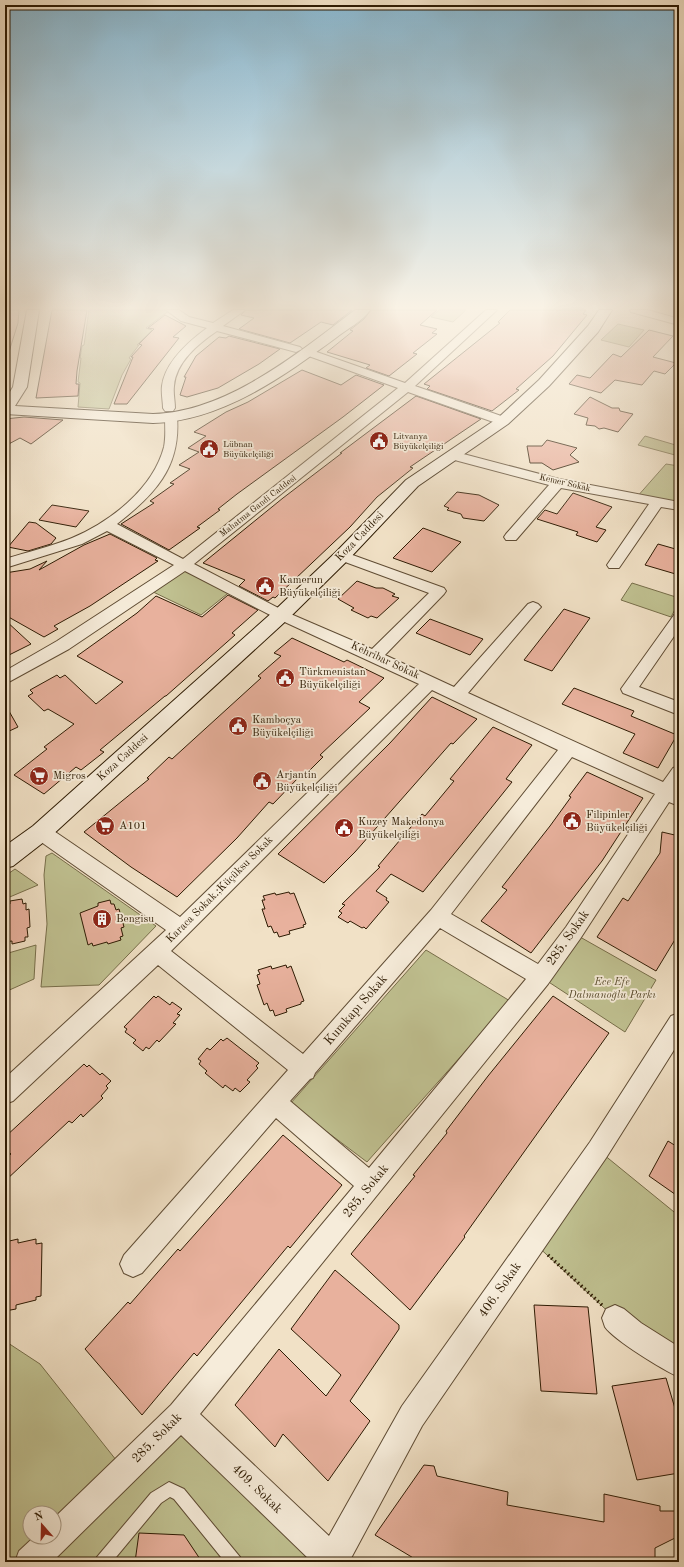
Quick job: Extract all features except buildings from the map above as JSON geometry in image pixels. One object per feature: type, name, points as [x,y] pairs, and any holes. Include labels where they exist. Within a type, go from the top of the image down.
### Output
[{"type":"street","points":[[21,383],[20,387],[7,405],[82,416],[154,419],[170,413],[203,410],[226,401],[253,383]]},
{"type":"street","points":[[5,564],[76,542],[107,525],[136,503],[153,485],[170,448],[172,433],[169,383]]},
{"type":"street","points":[[396,383],[503,421]]},
{"type":"street","name":"Mahatma Gandi Caddesi","points":[[5,678],[63,645],[183,566],[411,383]]},
{"type":"street","name":"Koza Caddesi","points":[[5,859],[41,832],[281,615],[342,556],[412,483],[503,421],[544,383]]},
{"type":"street","name":"Kemer Sokak","points":[[452,455],[558,483],[679,506]]},
{"type":"street","points":[[511,537],[558,483]]},
{"type":"street","points":[[614,565],[657,502]]},
{"type":"street","name":"Kehribar Sokak","points":[[107,525],[183,566],[281,615],[374,656],[569,748],[675,788]]},
{"type":"street","points":[[342,556],[439,591],[374,656]]},
{"type":"street","points":[[457,695],[533,607]]},
{"type":"street","points":[[679,618],[629,689],[679,709]]},
{"type":"street","name":"Karaca Sokak.;Küçüksu Sokak","points":[[5,1093],[157,952],[430,682]]},
{"type":"street","name":"Kumkapı Sokak","points":[[133,1264],[305,1070],[438,916],[569,748]]},
{"type":"street","name":"285. Sokak","points":[[37,1559],[181,1415],[541,977],[675,788]]},
{"type":"street","points":[[41,832],[180,928]]},
{"type":"street","points":[[438,916],[541,977]]},
{"type":"street","points":[[157,952],[305,1070]]},
{"type":"street","name":"406. Sokak","points":[[332,1562],[412,1416],[598,1150],[679,1023]]},
{"type":"street","points":[[275,1103],[371,1185]]},
{"type":"street","points":[[615,1318],[632,1332],[679,1363]]},
{"type":"street","name":"409. Sokak","points":[[181,1415],[332,1562]]},
{"type":"lane","points":[[102,1562],[156,1498],[169,1489],[179,1494],[235,1562]]},
{"type":"path","points":[[533,1242],[615,1318]]},
{"type":"green space","points":[[80,383],[119,383],[109,409],[78,407]]},
{"type":"green space","points":[[645,436],[679,446],[679,450],[675,455],[638,445]]},
{"type":"green space","points":[[666,464],[679,466],[679,506],[636,498]]},
{"type":"green space","points":[[183,566],[232,590],[201,615],[147,589]]},
{"type":"green space","points":[[632,583],[679,598],[679,602],[671,617],[621,600]]},
{"type":"green space","points":[[52,853],[156,926],[99,985],[41,987],[47,924],[44,875],[46,856]]},
{"type":"green space","points":[[15,869],[38,885],[5,899],[5,876]]},
{"type":"green space","name":"Ece Efe Dalmanoğlu Parkı","points":[[573,933],[656,980],[625,1032],[541,977]]},
{"type":"green space","points":[[36,945],[34,979],[5,992],[5,954]]},
{"type":"green space","points":[[426,950],[510,1001],[367,1162],[290,1104]]},
{"type":"green space","points":[[598,1150],[679,1216],[679,1363],[615,1318],[533,1242]]},
{"type":"green space","points":[[5,1341],[40,1364],[124,1470],[181,1415],[331,1562],[5,1562]]},
{"type":"place","name":"Litvanya Büyükelçiliği","points":[[379,441]]},
{"type":"place","name":"Lübnan Büyükelçiliği","points":[[209,449]]},
{"type":"place","name":"Kamerun Büyükelçiliği","points":[[265,586]]},
{"type":"place","name":"Türkmenistan Büyükelçiliği","points":[[285,678]]},
{"type":"place","name":"Kamboçya Büyükelçiliği","points":[[238,726]]},
{"type":"place","name":"Migros","points":[[39,776]]},
{"type":"place","name":"Arjantin Büyükelçiliği","points":[[262,781]]},
{"type":"place","name":"Filipinler Büyükelçiliği","points":[[572,821]]},
{"type":"place","name":"A101","points":[[105,826]]},
{"type":"place","name":"Kuzey Makedonya Büyükelçiliği","points":[[344,828]]},
{"type":"place","name":"Bengisu","points":[[102,919]]}]
